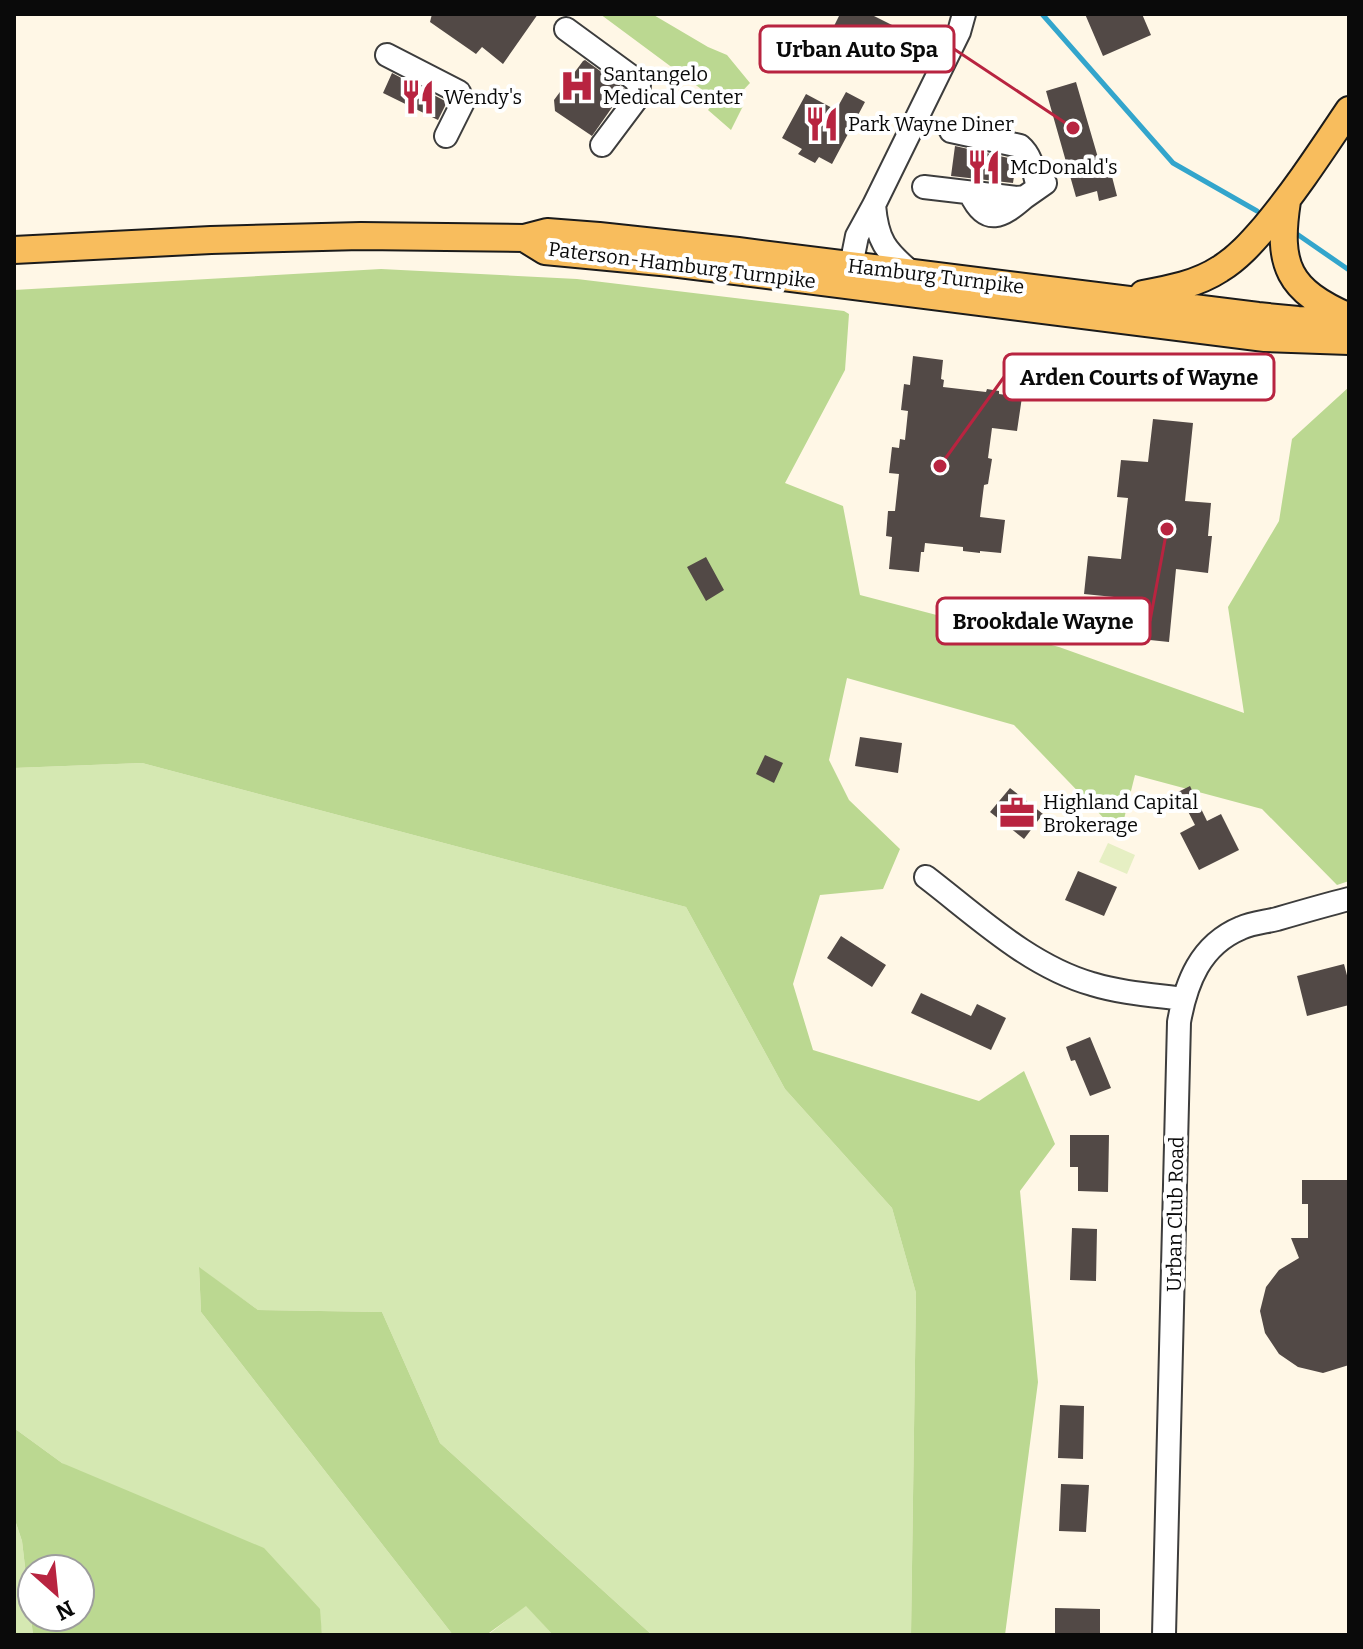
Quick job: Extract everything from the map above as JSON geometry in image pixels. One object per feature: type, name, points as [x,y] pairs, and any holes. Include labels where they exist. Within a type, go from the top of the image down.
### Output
[{"type":"main road","points":[[1120,299],[1194,282],[1234,260],[1287,201],[1349,110]]},
{"type":"main road","points":[[1287,201],[1282,231],[1288,266],[1306,292],[1349,319]]},
{"type":"main road","name":"Hamburg Turnpike","points":[[524,238],[547,232],[587,235],[853,276],[912,273],[1258,316],[1298,320],[1349,319]]},
{"type":"main road","name":"Paterson-Hamburg Turnpike","points":[[14,250],[361,236],[524,238]]},
{"type":"main road","points":[[853,276],[1265,338],[1349,341]]},
{"type":"street","points":[[853,276],[857,236],[959,32],[964,14]]},
{"type":"street","points":[[566,29],[639,84],[638,97],[602,145]]},
{"type":"street","points":[[387,55],[459,92],[463,102],[446,136]]},
{"type":"street","points":[[924,187],[1018,198],[1036,189],[1030,157],[1020,146],[951,131]]},
{"type":"street","points":[[874,205],[881,240],[893,258],[912,273]]},
{"type":"street","points":[[926,877],[1016,947],[1062,974],[1119,991],[1184,999]]},
{"type":"street","name":"Urban Club Road","points":[[1164,1635],[1179,1022],[1184,999],[1191,977],[1202,959],[1227,935],[1252,924],[1349,899]]},
{"type":"green space","points":[[600,14],[652,14],[727,55],[750,83],[735,99],[743,106],[731,130],[708,110],[716,100]]},
{"type":"green space","points":[[381,269],[577,279],[844,311],[849,314],[845,370],[785,483],[843,506],[860,595],[1059,647],[1244,713],[1228,607],[1279,521],[1292,439],[1349,387],[1349,881],[1337,885],[1262,809],[1135,775],[1120,835],[1014,725],[847,678],[829,760],[849,800],[900,849],[883,889],[820,895],[793,984],[813,1050],[979,1101],[1024,1071],[1055,1144],[1020,1191],[1038,1382],[1005,1635],[911,1635],[916,1293],[892,1208],[785,1089],[686,907],[142,763],[14,768],[14,290]]},
{"type":"green space","points":[[142,763],[686,907],[785,1089],[892,1208],[916,1293],[911,1635],[652,1635],[440,1443],[382,1312],[258,1310],[199,1268],[201,1312],[453,1635],[322,1635],[319,1609],[62,1463],[14,1428],[14,768]]},
{"type":"green space","points":[[1108,843],[1135,855],[1127,874],[1099,862]]},
{"type":"green space","points":[[199,1267],[258,1310],[382,1312],[440,1443],[652,1635],[553,1635],[526,1606],[490,1635],[453,1635],[201,1312]]},
{"type":"green space","points":[[14,1428],[62,1463],[264,1548],[320,1609],[322,1635],[33,1635],[96,1633],[96,1553],[23,1553],[14,1517]]},
{"type":"green space","points":[[14,1517],[23,1553],[16,1553],[16,1633],[33,1635],[14,1635]]},
{"type":"green space","points":[[526,1605],[553,1635],[489,1634]]},
{"type":"building","points":[[432,14],[538,14],[503,64],[482,47],[476,54],[430,22]]},
{"type":"building","points":[[840,14],[870,14],[904,31],[890,58],[832,30]]},
{"type":"building","points":[[1085,14],[1142,14],[1151,35],[1103,56]]},
{"type":"building","points":[[585,60],[625,89],[592,136],[555,111],[554,100]]},
{"type":"building","name":"Wendy's","points":[[392,73],[447,102],[438,120],[383,93]]},
{"type":"building","points":[[1076,82],[1101,168],[1109,165],[1117,196],[1099,201],[1097,191],[1076,197],[1046,91]]},
{"type":"building","name":"Park Wayne Diner","points":[[846,92],[865,102],[832,164],[819,157],[815,163],[798,154],[802,149],[782,138],[806,94],[836,110]]},
{"type":"building","name":"McDonald's","points":[[955,146],[1013,159],[1016,163],[1013,183],[951,176]]},
{"type":"building","points":[[913,356],[943,360],[943,387],[986,392],[987,389],[1022,397],[1017,431],[992,428],[988,458],[992,459],[988,484],[984,485],[980,517],[1005,520],[1001,553],[963,551],[963,547],[925,543],[919,572],[889,569],[892,537],[886,536],[888,511],[895,511],[899,474],[889,473],[892,447],[899,448],[900,439],[905,440],[908,411],[901,410],[904,384],[910,385]]},
{"type":"building","points":[[1153,419],[1193,423],[1185,501],[1211,503],[1208,536],[1212,536],[1208,573],[1176,569],[1169,642],[1131,638],[1134,599],[1084,594],[1088,556],[1121,559],[1128,498],[1117,497],[1121,460],[1148,462]]},
{"type":"building","points":[[706,557],[724,590],[706,601],[687,567]]},
{"type":"building","points":[[860,737],[902,743],[898,773],[855,766]]},
{"type":"building","points":[[765,755],[783,763],[774,783],[756,774]]},
{"type":"building","points":[[1190,786],[1207,821],[1221,814],[1239,850],[1199,870],[1180,833],[1195,825],[1178,792]]},
{"type":"building","name":"Highland Capital Brokerage","points":[[1010,788],[1043,814],[1024,839],[990,812]]},
{"type":"building","points":[[1078,871],[1117,887],[1104,916],[1065,900]]},
{"type":"building","points":[[841,936],[886,965],[872,987],[827,958]]},
{"type":"building","points":[[1344,964],[1349,983],[1349,1005],[1307,1016],[1297,976]]},
{"type":"building","points":[[921,993],[971,1016],[977,1004],[1006,1018],[991,1050],[911,1013]]},
{"type":"building","points":[[1090,1037],[1111,1088],[1090,1096],[1066,1047]]},
{"type":"building","points":[[1070,1135],[1109,1135],[1108,1192],[1078,1191],[1078,1167],[1070,1167]]},
{"type":"building","points":[[1302,1180],[1349,1180],[1349,1365],[1323,1373],[1298,1367],[1279,1354],[1265,1333],[1260,1311],[1266,1287],[1279,1270],[1299,1258],[1291,1238],[1308,1238],[1308,1204],[1302,1204]]},
{"type":"building","points":[[1072,1228],[1097,1229],[1096,1281],[1070,1280]]},
{"type":"building","points":[[1060,1405],[1084,1406],[1083,1459],[1058,1458]]},
{"type":"building","points":[[1061,1484],[1089,1485],[1086,1532],[1059,1531]]},
{"type":"building","points":[[1055,1608],[1100,1609],[1100,1635],[1055,1635]]},
{"type":"waterway","points":[[1042,14],[1173,163],[1257,211]]},
{"type":"waterway","points":[[1294,232],[1349,270]]},
{"type":"place","name":"Santangelo Medical Center","points":[[577,86]]},
{"type":"place","name":"Wendy's","points":[[418,97]]},
{"type":"place","name":"Park Wayne Diner","points":[[822,124]]},
{"type":"place","name":"Urban Auto Spa","points":[[1073,128]]},
{"type":"place","name":"McDonald's","points":[[984,167]]},
{"type":"place","name":"Arden Courts of Wayne","points":[[940,466]]},
{"type":"place","name":"Brookdale Wayne","points":[[1167,529]]},
{"type":"place","name":"Highland Capital Brokerage","points":[[1017,813]]}]
